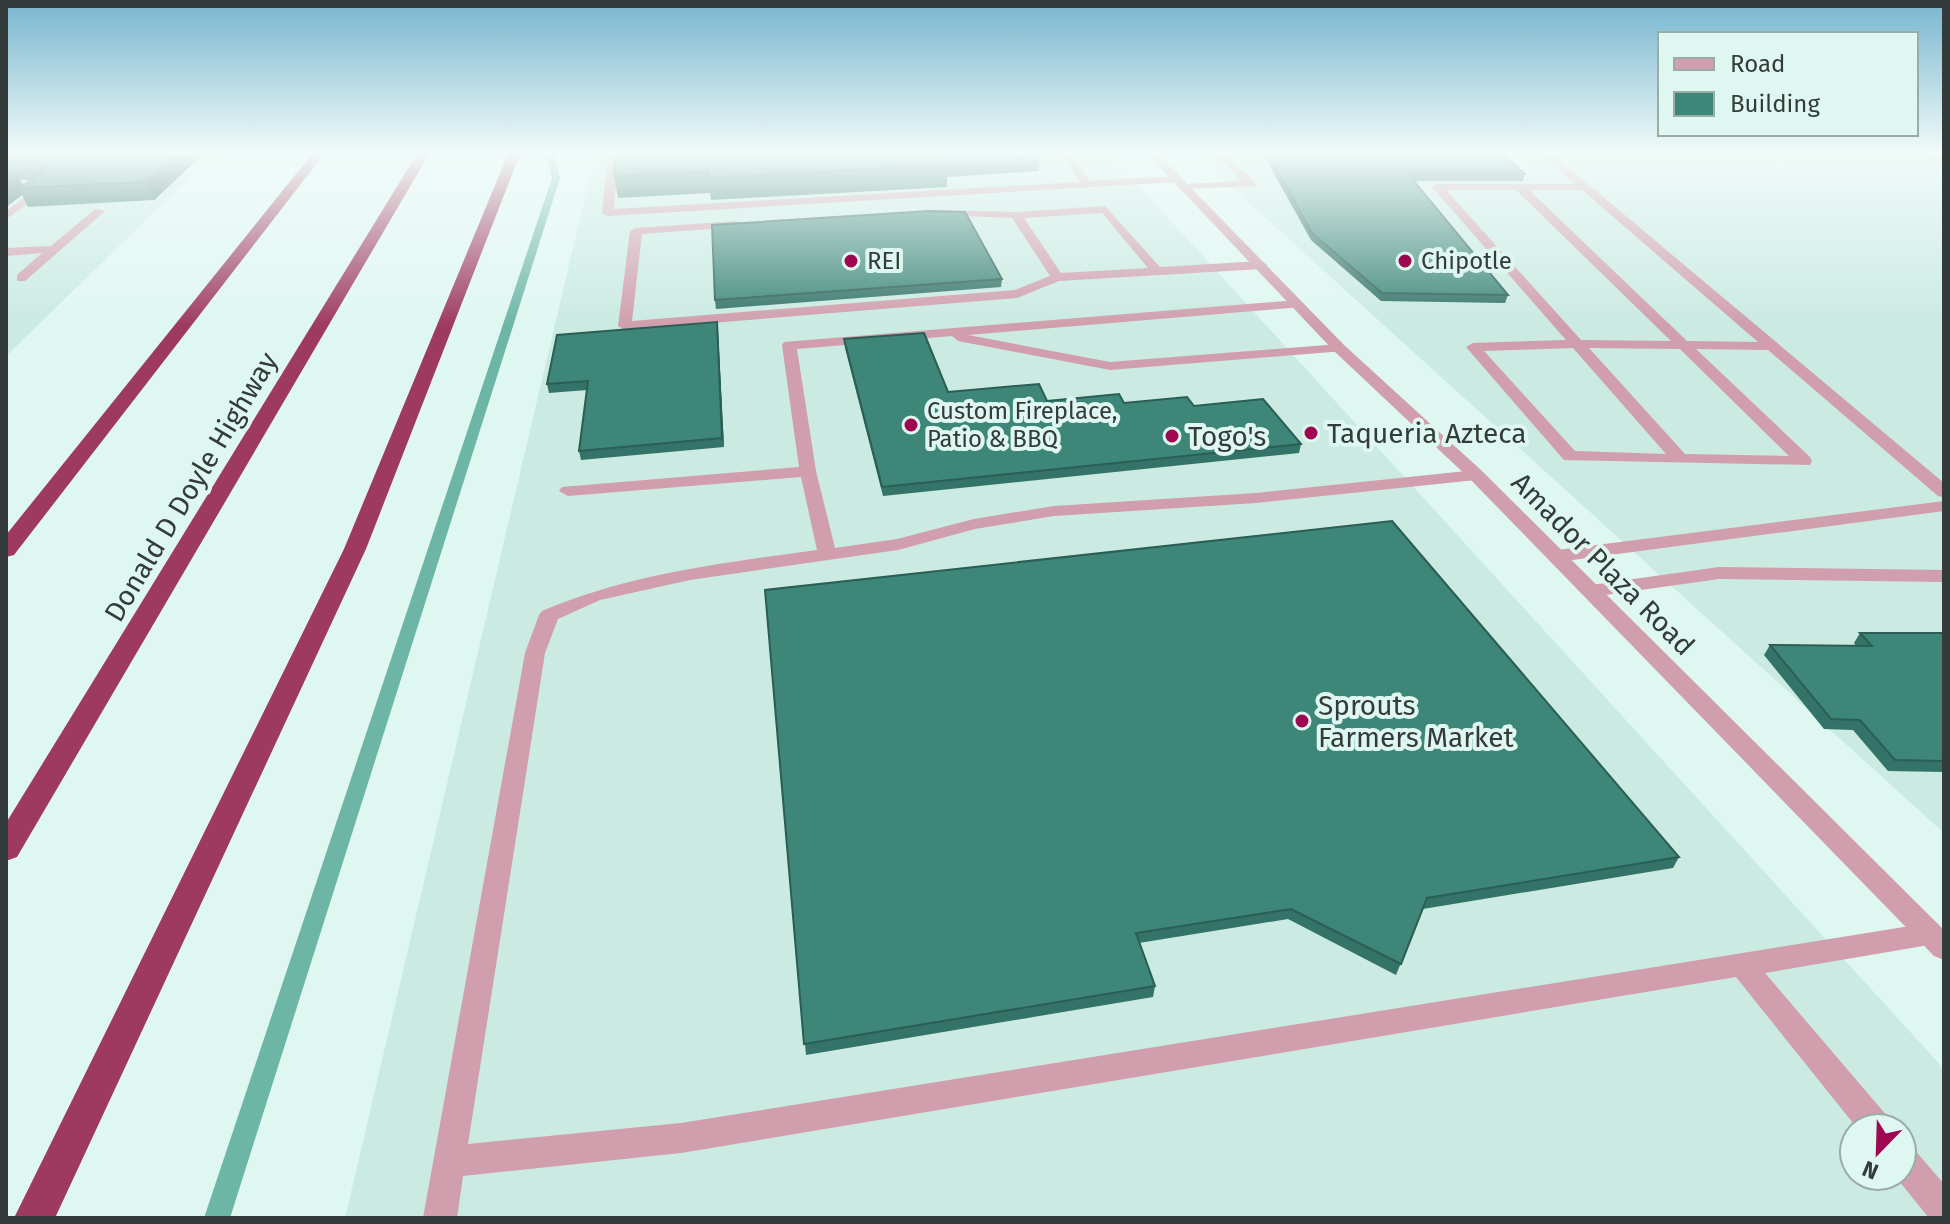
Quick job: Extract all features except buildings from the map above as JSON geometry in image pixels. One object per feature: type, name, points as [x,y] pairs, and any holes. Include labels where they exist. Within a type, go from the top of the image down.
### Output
[{"type":"highway","points":[[6,550],[273,211]]},
{"type":"highway","name":"Donald D Doyle Highway","points":[[6,849],[389,211]]},
{"type":"highway","points":[[34,1218],[355,549],[491,211]]},
{"type":"street","points":[[21,278],[99,211]]},
{"type":"street","points":[[608,211],[639,211]]},
{"type":"street","points":[[929,212],[1016,215],[1074,211]]},
{"type":"street","points":[[1107,211],[1157,271]]},
{"type":"street","name":"Amador Plaza Road","points":[[1208,211],[1339,348],[1476,475],[1937,941]]},
{"type":"street","points":[[1459,211],[1680,459]]},
{"type":"street","points":[[1544,211],[1684,345],[1804,461],[1570,456],[1473,347],[1578,344],[1684,345],[1772,346]]},
{"type":"street","points":[[1613,211],[1944,492]]},
{"type":"street","points":[[1016,215],[1057,277]]},
{"type":"street","points":[[744,224],[636,231],[625,326],[811,327],[929,332],[1297,304]]},
{"type":"street","points":[[6,252],[55,249]]},
{"type":"street","points":[[827,555],[808,471],[789,345],[811,327],[1017,294],[1057,277],[1261,265]]},
{"type":"street","points":[[929,332],[1110,366],[1339,348]]},
{"type":"street","points":[[568,491],[808,471]]},
{"type":"street","points":[[440,1218],[535,653],[549,615],[594,596],[690,574],[898,544],[974,524],[1054,511],[1256,498],[1476,475]]},
{"type":"street","points":[[1557,556],[1944,506]]},
{"type":"street","points":[[1591,591],[1719,573],[1944,576]]},
{"type":"street","points":[[450,1162],[681,1138],[1743,966],[1937,941]]},
{"type":"street","points":[[1743,966],[1864,1112]]},
{"type":"street","points":[[1918,1178],[1944,1210]]},
{"type":"shaded area","points":[[6,211],[155,211],[6,356]]},
{"type":"shaded area","points":[[582,211],[1162,211],[1944,1069],[1944,1218],[345,1218]]},
{"type":"shaded area","points":[[1258,211],[1944,211],[1944,833]]},
{"type":"waterway","points":[[217,1218],[545,211]]},
{"type":"place","name":"REI","points":[[851,261]]},
{"type":"place","name":"Chipotle","points":[[1405,261]]},
{"type":"place","name":"Custom Fireplace, Patio & BBQ","points":[[911,425]]},
{"type":"place","name":"Taqueria Azteca","points":[[1311,433]]},
{"type":"place","name":"Togo's","points":[[1172,436]]},
{"type":"place","name":"Sprouts Farmers Market","points":[[1302,721]]}]
